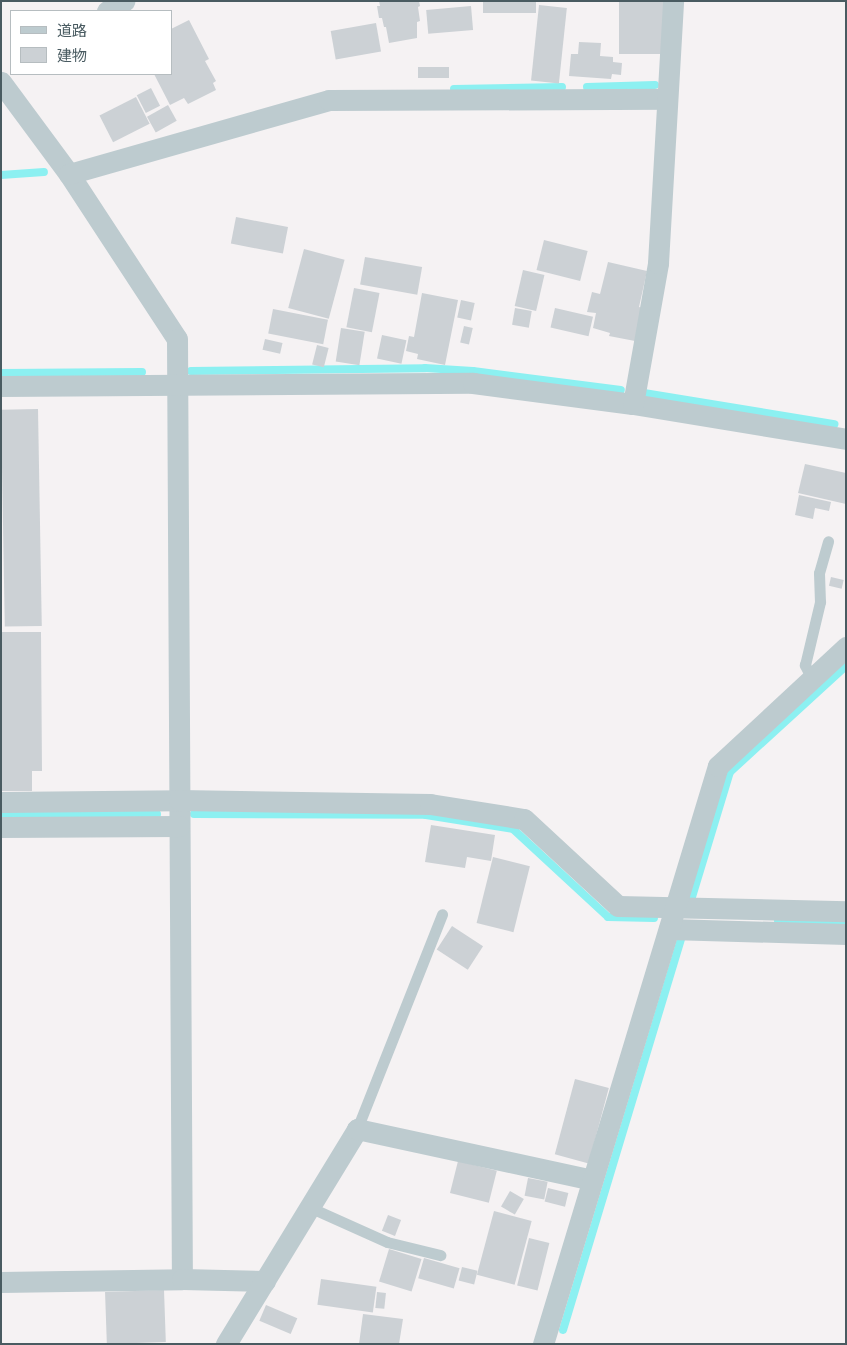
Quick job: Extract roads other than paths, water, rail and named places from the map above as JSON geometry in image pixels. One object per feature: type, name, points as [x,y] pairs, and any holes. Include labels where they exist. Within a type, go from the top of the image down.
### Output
[{"type":"street","points":[[109,10],[124,1]]},
{"type":"street","points":[[633,404],[658,263],[673,1]]},
{"type":"street","points":[[1,82],[69,174],[177,339],[182,1279]]},
{"type":"street","points":[[69,174],[329,100],[667,99]]},
{"type":"street","points":[[1,386],[473,383],[633,404],[846,439]]},
{"type":"street","points":[[543,1344],[718,766],[846,647]]},
{"type":"street","points":[[1,802],[179,800],[430,804],[524,819],[618,906],[846,911]]},
{"type":"street","points":[[1,827],[179,826]]},
{"type":"street","points":[[668,929],[846,934]]},
{"type":"street","points":[[226,1344],[357,1129],[592,1180]]},
{"type":"street","points":[[1,1282],[182,1279],[265,1280]]},
{"type":"lane","points":[[812,679],[805,666],[820,602],[819,573],[828,541]]},
{"type":"lane","points":[[357,1129],[442,914]]},
{"type":"lane","points":[[309,1207],[388,1242],[440,1255]]},
{"type":"waterway","points":[[587,87],[655,85]]},
{"type":"waterway","points":[[454,89],[562,87]]},
{"type":"waterway","points":[[1,175],[44,172]]},
{"type":"waterway","points":[[191,371],[425,368],[473,371],[621,390]]},
{"type":"waterway","points":[[1,373],[142,372]]},
{"type":"waterway","points":[[644,393],[834,424]]},
{"type":"waterway","points":[[692,897],[730,772],[846,666]]},
{"type":"waterway","points":[[1,816],[157,814]]},
{"type":"waterway","points":[[194,814],[426,815],[513,829],[608,917],[654,918]]},
{"type":"waterway","points":[[778,921],[846,923]]},
{"type":"waterway","points":[[563,1330],[682,937]]}]
